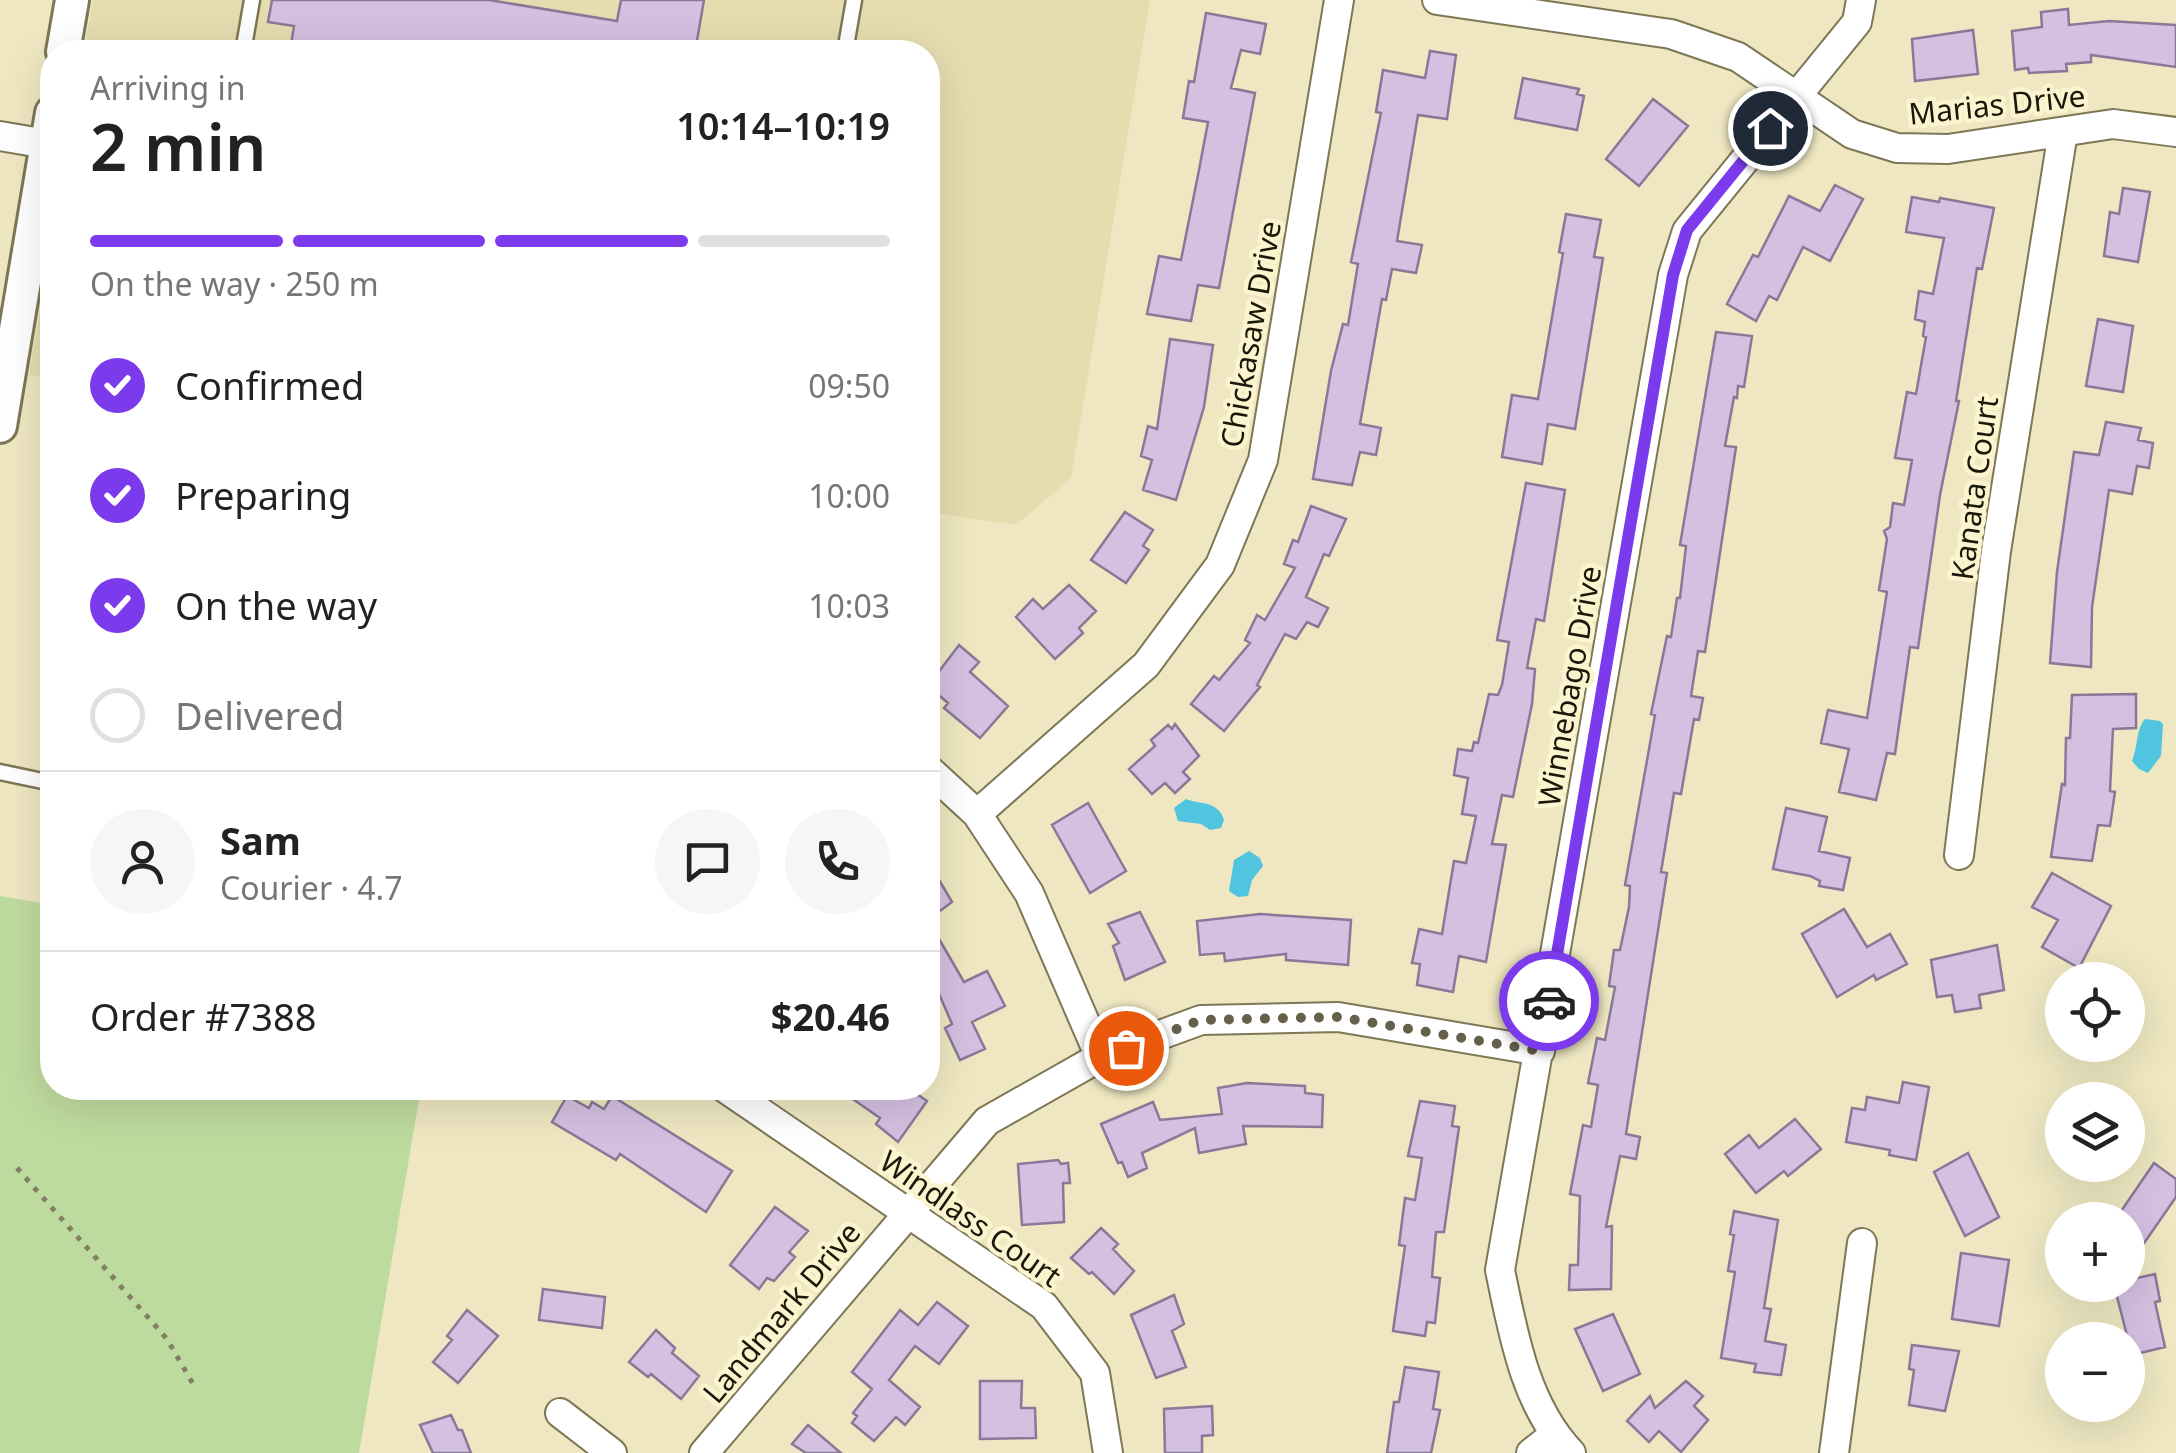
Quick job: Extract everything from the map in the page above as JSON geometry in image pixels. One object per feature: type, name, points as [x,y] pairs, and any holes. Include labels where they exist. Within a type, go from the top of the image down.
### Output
[{"type":"street","points":[[65,40],[72,0]]},
{"type":"street","name":"Chickasaw Drive","points":[[977,814],[1146,665],[1220,565],[1263,460],[1339,0]]},
{"type":"street","name":"Marias Drive","points":[[1437,0],[1671,34],[1738,57],[1852,134],[1897,148],[1948,148],[2112,124],[2176,132]]},
{"type":"street","name":"Winnebago Drive","points":[[1562,1444],[1517,1352],[1500,1270],[1673,275],[1687,230],[1857,22],[1861,0]]},
{"type":"street","name":"Kanata Court","points":[[1958,854],[1996,551],[2062,132]]},
{"type":"street","points":[[0,136],[40,134]]},
{"type":"street","points":[[0,426],[40,197]]},
{"type":"street","points":[[940,780],[977,814],[1029,893],[1100,1057]]},
{"type":"street","name":"Landmark Drive","points":[[704,1453],[987,1122],[1100,1057],[1201,1020],[1338,1017],[1540,1051]]},
{"type":"street","name":"Windlass Court","points":[[744,1100],[1044,1306],[1096,1373],[1108,1453]]},
{"type":"street","points":[[1834,1453],[1862,1244]]},
{"type":"street","points":[[560,1413],[612,1453]]},
{"type":"street","points":[[1530,1453],[1562,1444]]},
{"type":"lane","points":[[245,40],[252,0]]},
{"type":"lane","points":[[847,40],[854,0]]},
{"type":"lane","points":[[0,772],[40,780]]},
{"type":"path","points":[[17,1168],[167,1338],[196,1389]]},
{"type":"shaded area","points":[[93,0],[1150,0],[1071,478],[1016,525],[940,514],[940,40],[86,40]]},
{"type":"shaded area","points":[[40,310],[40,377],[29,375]]},
{"type":"green space","points":[[0,896],[40,903],[40,1100],[419,1100],[359,1453],[0,1453]]},
{"type":"water","points":[[2145,719],[2163,724],[2161,756],[2148,773],[2132,761]]},
{"type":"water","points":[[1186,799],[1218,809],[1224,820],[1221,828],[1210,830],[1201,824],[1178,821],[1174,808]]},
{"type":"water","points":[[1249,851],[1260,858],[1263,866],[1252,880],[1248,896],[1238,897],[1229,891],[1234,860]]},
{"type":"building","points":[[272,0],[489,0],[617,21],[621,0],[704,0],[697,40],[292,40],[294,26],[268,22]]},
{"type":"building","points":[[2068,9],[2069,25],[2109,21],[2176,25],[2176,67],[2091,55],[2091,62],[2066,64],[2067,71],[2015,70],[2012,31],[2042,27],[2041,12]]},
{"type":"building","points":[[1206,13],[1266,24],[1260,54],[1241,50],[1231,88],[1255,93],[1219,288],[1198,285],[1191,321],[1147,314],[1159,256],[1181,260],[1199,170],[1208,122],[1183,118],[1189,81],[1194,82]]},
{"type":"building","points":[[1973,30],[1978,74],[1915,81],[1912,39]]},
{"type":"building","points":[[1430,51],[1456,55],[1447,119],[1418,115],[1397,241],[1422,245],[1416,273],[1392,269],[1386,300],[1382,299],[1360,424],[1381,428],[1376,455],[1360,452],[1352,485],[1313,479],[1331,371],[1343,324],[1348,325],[1358,264],[1351,262],[1381,113],[1376,112],[1383,70],[1425,78]]},
{"type":"building","points":[[1523,78],[1579,89],[1577,94],[1584,96],[1577,130],[1515,118]]},
{"type":"building","points":[[1653,99],[1688,126],[1639,186],[1606,159]]},
{"type":"building","points":[[1835,185],[1863,199],[1830,261],[1803,247],[1777,300],[1769,296],[1756,321],[1727,304],[1753,255],[1758,257],[1789,196],[1820,211]]},
{"type":"building","points":[[2123,188],[2150,192],[2138,262],[2104,256],[2110,212],[2119,214]]},
{"type":"building","points":[[1912,197],[1994,208],[1982,269],[1977,268],[1918,648],[1910,647],[1895,754],[1887,753],[1876,800],[1839,792],[1849,749],[1821,743],[1828,710],[1867,718],[1887,592],[1879,590],[1887,539],[1884,531],[1890,527],[1893,503],[1904,505],[1912,460],[1895,458],[1907,392],[1916,394],[1926,337],[1925,322],[1915,319],[1919,291],[1933,294],[1944,238],[1906,232]]},
{"type":"building","points":[[1566,214],[1601,220],[1594,257],[1603,258],[1575,429],[1548,424],[1542,464],[1502,457],[1512,395],[1538,399]]},
{"type":"building","points":[[2098,319],[2133,326],[2123,392],[2086,386]]},
{"type":"building","points":[[1716,332],[1752,336],[1744,387],[1738,386],[1737,398],[1734,397],[1725,446],[1736,447],[1705,652],[1698,651],[1691,696],[1703,698],[1699,720],[1694,719],[1681,794],[1674,793],[1661,872],[1667,873],[1626,1134],[1640,1137],[1636,1159],[1620,1156],[1606,1227],[1612,1226],[1611,1289],[1569,1290],[1570,1265],[1578,1265],[1580,1196],[1570,1194],[1583,1125],[1591,1127],[1598,1085],[1588,1083],[1597,1038],[1605,1040],[1615,987],[1609,986],[1614,950],[1620,950],[1629,907],[1630,886],[1625,885],[1655,715],[1651,714],[1667,636],[1671,637],[1680,598],[1686,546],[1680,545]]},
{"type":"building","points":[[1170,339],[1213,345],[1204,407],[1176,500],[1143,490],[1152,460],[1141,456],[1148,426],[1157,429]]},
{"type":"building","points":[[2106,422],[2141,428],[2138,440],[2153,443],[2149,468],[2137,466],[2132,494],[2109,490],[2092,607],[2091,667],[2050,663],[2057,572],[2074,452],[2099,455]]},
{"type":"building","points":[[1526,483],[1565,490],[1544,621],[1536,619],[1527,668],[1535,669],[1532,704],[1513,797],[1502,795],[1492,844],[1506,845],[1486,962],[1459,956],[1453,992],[1417,985],[1420,964],[1412,963],[1419,929],[1442,934],[1454,861],[1466,863],[1476,816],[1462,814],[1468,778],[1454,775],[1458,749],[1472,751],[1474,742],[1478,743],[1489,694],[1498,695],[1502,685],[1509,642],[1497,640]]},
{"type":"building","points":[[1311,506],[1346,519],[1329,556],[1324,554],[1306,597],[1328,608],[1318,627],[1307,622],[1296,639],[1285,634],[1257,685],[1260,687],[1224,731],[1191,704],[1214,676],[1219,680],[1250,643],[1245,640],[1257,615],[1265,620],[1295,568],[1284,564],[1293,540],[1298,542]]},
{"type":"building","points":[[1125,512],[1153,530],[1143,546],[1149,550],[1126,583],[1091,560]]},
{"type":"building","points":[[1069,585],[1096,611],[1079,628],[1083,633],[1055,659],[1016,617],[1033,599],[1043,609]]},
{"type":"building","points":[[959,645],[979,662],[970,672],[1008,706],[980,738],[944,708],[948,703],[940,696],[940,670]]},
{"type":"building","points":[[2136,694],[2136,728],[2113,729],[2110,791],[2115,792],[2110,826],[2098,825],[2092,861],[2051,857],[2062,784],[2065,785],[2072,695]]},
{"type":"building","points":[[1175,724],[1199,756],[1183,772],[1190,779],[1175,793],[1165,783],[1152,794],[1129,769],[1155,746],[1151,740],[1168,725],[1172,729]]},
{"type":"building","points":[[1088,803],[1126,871],[1090,893],[1052,825]]},
{"type":"building","points":[[1786,808],[1827,817],[1819,851],[1850,858],[1843,890],[1819,886],[1820,881],[1810,876],[1773,869]]},
{"type":"building","points":[[2052,873],[2111,906],[2082,962],[2068,962],[2042,947],[2058,920],[2032,907]]},
{"type":"building","points":[[940,882],[952,902],[940,911]]},
{"type":"building","points":[[1844,909],[1867,947],[1890,934],[1907,964],[1876,980],[1874,975],[1837,997],[1802,934]]},
{"type":"building","points":[[1140,912],[1165,962],[1125,980],[1113,946],[1119,943],[1108,924]]},
{"type":"building","points":[[1260,914],[1351,920],[1348,965],[1286,960],[1286,954],[1225,961],[1224,953],[1200,955],[1197,921]]},
{"type":"building","points":[[940,941],[964,982],[987,971],[1005,1006],[972,1022],[985,1049],[960,1060],[945,1028],[952,1024],[940,996]]},
{"type":"building","points":[[1997,945],[2004,990],[1979,995],[1981,1008],[1955,1012],[1952,995],[1937,997],[1931,960]]},
{"type":"building","points":[[1903,1082],[1929,1087],[1916,1160],[1889,1155],[1890,1150],[1846,1142],[1852,1108],[1865,1110],[1867,1097],[1899,1103]]},
{"type":"building","points":[[1247,1083],[1305,1086],[1305,1093],[1323,1095],[1322,1127],[1243,1126],[1246,1144],[1199,1153],[1195,1128],[1142,1153],[1147,1168],[1128,1177],[1122,1162],[1118,1163],[1101,1124],[1153,1102],[1160,1120],[1222,1114],[1218,1088]]},
{"type":"building","points":[[565,1100],[574,1100],[589,1108],[592,1102],[604,1109],[610,1100],[618,1100],[732,1171],[706,1212],[620,1154],[616,1160],[552,1122]]},
{"type":"building","points":[[854,1100],[927,1101],[898,1142],[876,1124],[880,1118]]},
{"type":"building","points":[[1420,1101],[1455,1106],[1452,1126],[1459,1127],[1444,1232],[1436,1232],[1432,1277],[1440,1278],[1435,1323],[1427,1322],[1425,1336],[1393,1331],[1405,1246],[1399,1245],[1405,1198],[1415,1200],[1422,1158],[1408,1156]]},
{"type":"building","points":[[1795,1119],[1821,1149],[1788,1176],[1784,1171],[1756,1193],[1725,1154],[1749,1135],[1759,1148]]},
{"type":"building","points":[[1968,1153],[1999,1217],[1965,1236],[1934,1172]]},
{"type":"building","points":[[1058,1160],[1068,1163],[1070,1183],[1063,1183],[1064,1222],[1022,1225],[1018,1164]]},
{"type":"building","points":[[2154,1163],[2176,1179],[2176,1197],[2145,1242],[2145,1202],[2127,1202],[2145,1182]]},
{"type":"building","points":[[775,1207],[808,1231],[789,1252],[795,1257],[774,1281],[767,1278],[759,1289],[730,1265]]},
{"type":"building","points":[[1734,1211],[1778,1220],[1764,1308],[1771,1309],[1765,1341],[1786,1345],[1781,1375],[1754,1372],[1756,1364],[1721,1358],[1735,1272],[1728,1271]]},
{"type":"building","points":[[1101,1228],[1118,1244],[1113,1249],[1134,1271],[1114,1294],[1071,1258]]},
{"type":"building","points":[[1961,1253],[2009,1260],[1999,1326],[1952,1319]]},
{"type":"building","points":[[2155,1274],[2160,1301],[2155,1302],[2165,1347],[2145,1352],[2145,1322],[2124,1322],[2118,1302],[2145,1302],[2145,1276]]},
{"type":"building","points":[[543,1289],[605,1297],[602,1328],[539,1320]]},
{"type":"building","points":[[1174,1295],[1184,1324],[1172,1331],[1186,1367],[1156,1378],[1131,1315]]},
{"type":"building","points":[[937,1302],[968,1326],[939,1364],[915,1346],[889,1380],[920,1407],[905,1425],[896,1417],[874,1441],[852,1423],[857,1416],[853,1413],[872,1389],[852,1372],[900,1310],[918,1325]]},
{"type":"building","points":[[467,1310],[498,1336],[458,1383],[433,1362],[452,1340],[447,1336]]},
{"type":"building","points":[[1613,1314],[1640,1374],[1603,1391],[1575,1329]]},
{"type":"building","points":[[656,1330],[675,1348],[672,1353],[699,1376],[681,1399],[629,1362]]},
{"type":"building","points":[[1912,1345],[1959,1351],[1945,1411],[1909,1405],[1914,1370],[1909,1369]]},
{"type":"building","points":[[1405,1367],[1439,1372],[1433,1409],[1440,1410],[1431,1453],[1387,1453],[1394,1402],[1399,1402]]},
{"type":"building","points":[[980,1381],[1022,1381],[1021,1408],[1035,1408],[1036,1438],[980,1439]]},
{"type":"building","points":[[1686,1381],[1703,1396],[1694,1406],[1708,1420],[1681,1452],[1659,1431],[1649,1442],[1627,1421],[1650,1396],[1655,1408]]},
{"type":"building","points":[[1212,1406],[1213,1435],[1202,1436],[1202,1453],[1165,1453],[1164,1409]]},
{"type":"building","points":[[451,1415],[471,1453],[433,1453],[420,1425]]},
{"type":"building","points":[[808,1425],[841,1453],[806,1453],[792,1444]]},
{"type":"way so far","points":[[1126,1048],[1201,1020],[1338,1017],[1540,1051],[1549,1001]]},
{"type":"route","points":[[1549,1001],[1673,275],[1687,230],[1770,128]]}]
